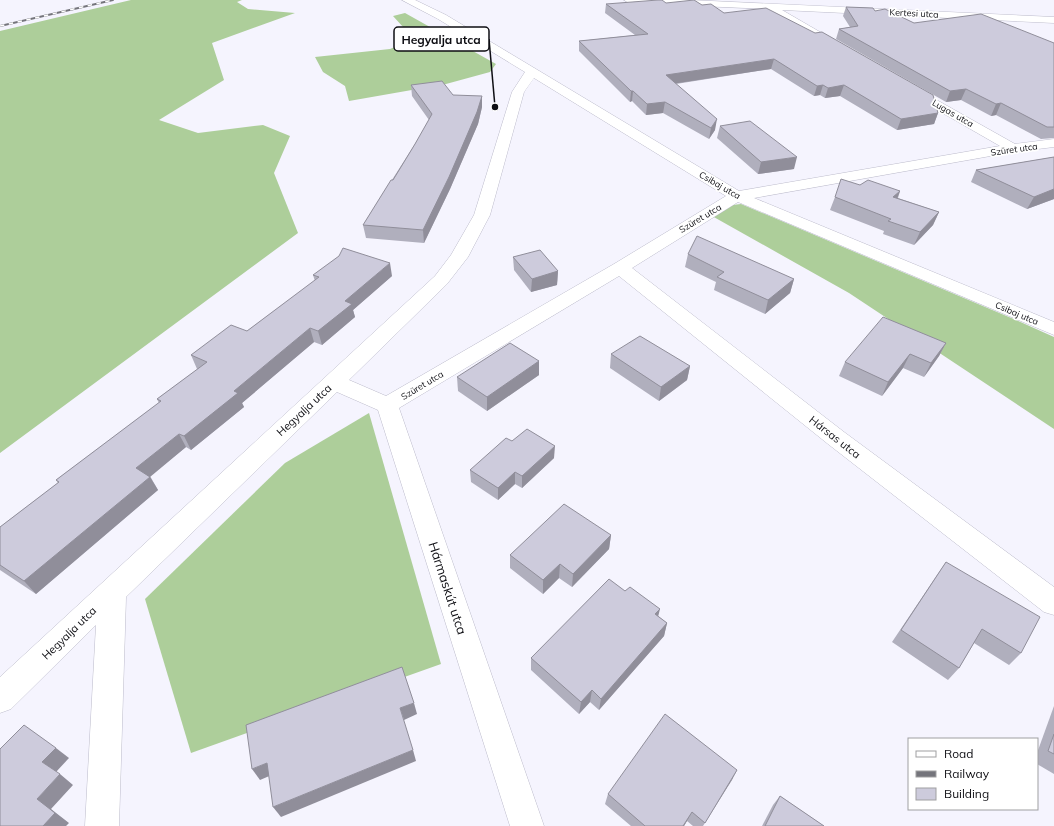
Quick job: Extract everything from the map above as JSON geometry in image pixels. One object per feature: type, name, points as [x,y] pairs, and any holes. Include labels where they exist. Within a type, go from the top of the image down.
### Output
[{"type":"street","name":"Csibaj utca","points":[[406,0],[442,17],[737,196],[1054,329]]},
{"type":"street","name":"Kertesi utca","points":[[629,0],[1054,20]]},
{"type":"street","points":[[912,2],[949,14]]},
{"type":"street","points":[[768,6],[843,50]]},
{"type":"street","points":[[981,16],[1010,29]]},
{"type":"street","name":"Hegyalja utca","points":[[0,698],[441,280],[459,257],[482,215],[518,92],[532,71]]},
{"type":"street","name":"Lugas utca","points":[[897,81],[1013,148]]},
{"type":"street","name":"Szüret utca","points":[[387,405],[620,268],[737,196],[1013,148],[1054,143]]},
{"type":"street","name":"Hársas utca","points":[[620,268],[836,438],[1054,603]]},
{"type":"street","points":[[334,382],[387,405]]},
{"type":"street","name":"Hármaskút utca","points":[[387,405],[527,826]]},
{"type":"street","points":[[102,826],[112,592]]},
{"type":"green space","points":[[131,0],[242,0],[237,2],[248,9],[295,13],[212,43],[224,80],[159,120],[198,133],[263,125],[290,136],[274,173],[298,233],[0,453],[0,31]]},
{"type":"green space","points":[[405,13],[496,64],[490,72],[446,84],[349,101],[345,86],[323,72],[315,57],[390,49],[414,39],[393,16]]},
{"type":"green space","points":[[741,204],[1054,337],[1054,429],[849,293],[712,216],[724,206]]},
{"type":"green space","points":[[369,413],[441,664],[191,753],[145,599],[285,463]]},
{"type":"building","points":[[662,0],[666,3],[694,0],[702,5],[711,4],[724,13],[766,8],[815,33],[822,32],[933,95],[938,113],[901,119],[844,85],[828,88],[823,85],[817,86],[774,59],[666,75],[717,119],[711,128],[665,102],[647,104],[633,91],[631,91],[579,41],[648,34],[606,4]]},
{"type":"building","points":[[846,7],[873,8],[875,11],[885,9],[914,23],[981,14],[1054,43],[1054,127],[1047,127],[1001,103],[996,104],[966,89],[950,91],[839,29],[858,26]]},
{"type":"building","points":[[442,81],[453,95],[482,96],[477,112],[449,177],[423,230],[363,225],[391,180],[393,180],[432,114],[411,85]]},
{"type":"building","points":[[750,121],[797,157],[761,162],[720,126]]},
{"type":"building","points":[[1054,157],[1054,189],[1034,197],[976,170]]},
{"type":"building","points":[[841,179],[860,185],[868,180],[900,191],[893,197],[939,212],[920,232],[888,221],[891,219],[835,197]]},
{"type":"building","points":[[697,236],[794,279],[768,300],[717,277],[724,272],[688,254]]},
{"type":"building","points":[[343,248],[390,263],[345,301],[352,304],[318,331],[310,328],[234,391],[238,393],[184,436],[179,434],[136,468],[150,477],[24,581],[0,565],[0,527],[59,482],[56,480],[161,401],[157,399],[207,362],[191,355],[231,325],[247,331],[319,277],[313,275],[339,256]]},
{"type":"building","points":[[540,250],[558,271],[532,279],[513,257]]},
{"type":"building","points":[[883,317],[946,343],[931,363],[910,354],[888,382],[845,362]]},
{"type":"building","points":[[640,336],[690,366],[661,387],[611,354]]},
{"type":"building","points":[[510,343],[539,361],[487,397],[457,377]]},
{"type":"building","points":[[527,429],[555,446],[522,476],[515,472],[498,488],[470,470],[506,438],[512,441]]},
{"type":"building","points":[[564,504],[611,535],[573,574],[560,564],[543,580],[510,555]]},
{"type":"building","points":[[946,562],[1040,617],[1021,653],[982,629],[959,668],[901,630]]},
{"type":"building","points":[[609,579],[625,591],[630,587],[660,609],[655,614],[667,623],[601,699],[592,690],[581,702],[531,658]]},
{"type":"building","points":[[402,667],[414,703],[400,708],[413,750],[273,807],[267,763],[252,769],[246,725]]},
{"type":"building","points":[[665,714],[737,770],[705,823],[692,812],[683,826],[645,826],[608,794]]},
{"type":"building","points":[[24,725],[56,748],[42,762],[60,774],[37,799],[55,813],[43,826],[0,826],[0,749]]},
{"type":"building","points":[[1054,734],[1054,754],[1048,751]]},
{"type":"building","points":[[780,796],[824,826],[765,826]]},
{"type":"railway","points":[[0,26],[113,0]]},
{"type":"place","name":"Hegyalja utca","points":[[495,107]]}]
